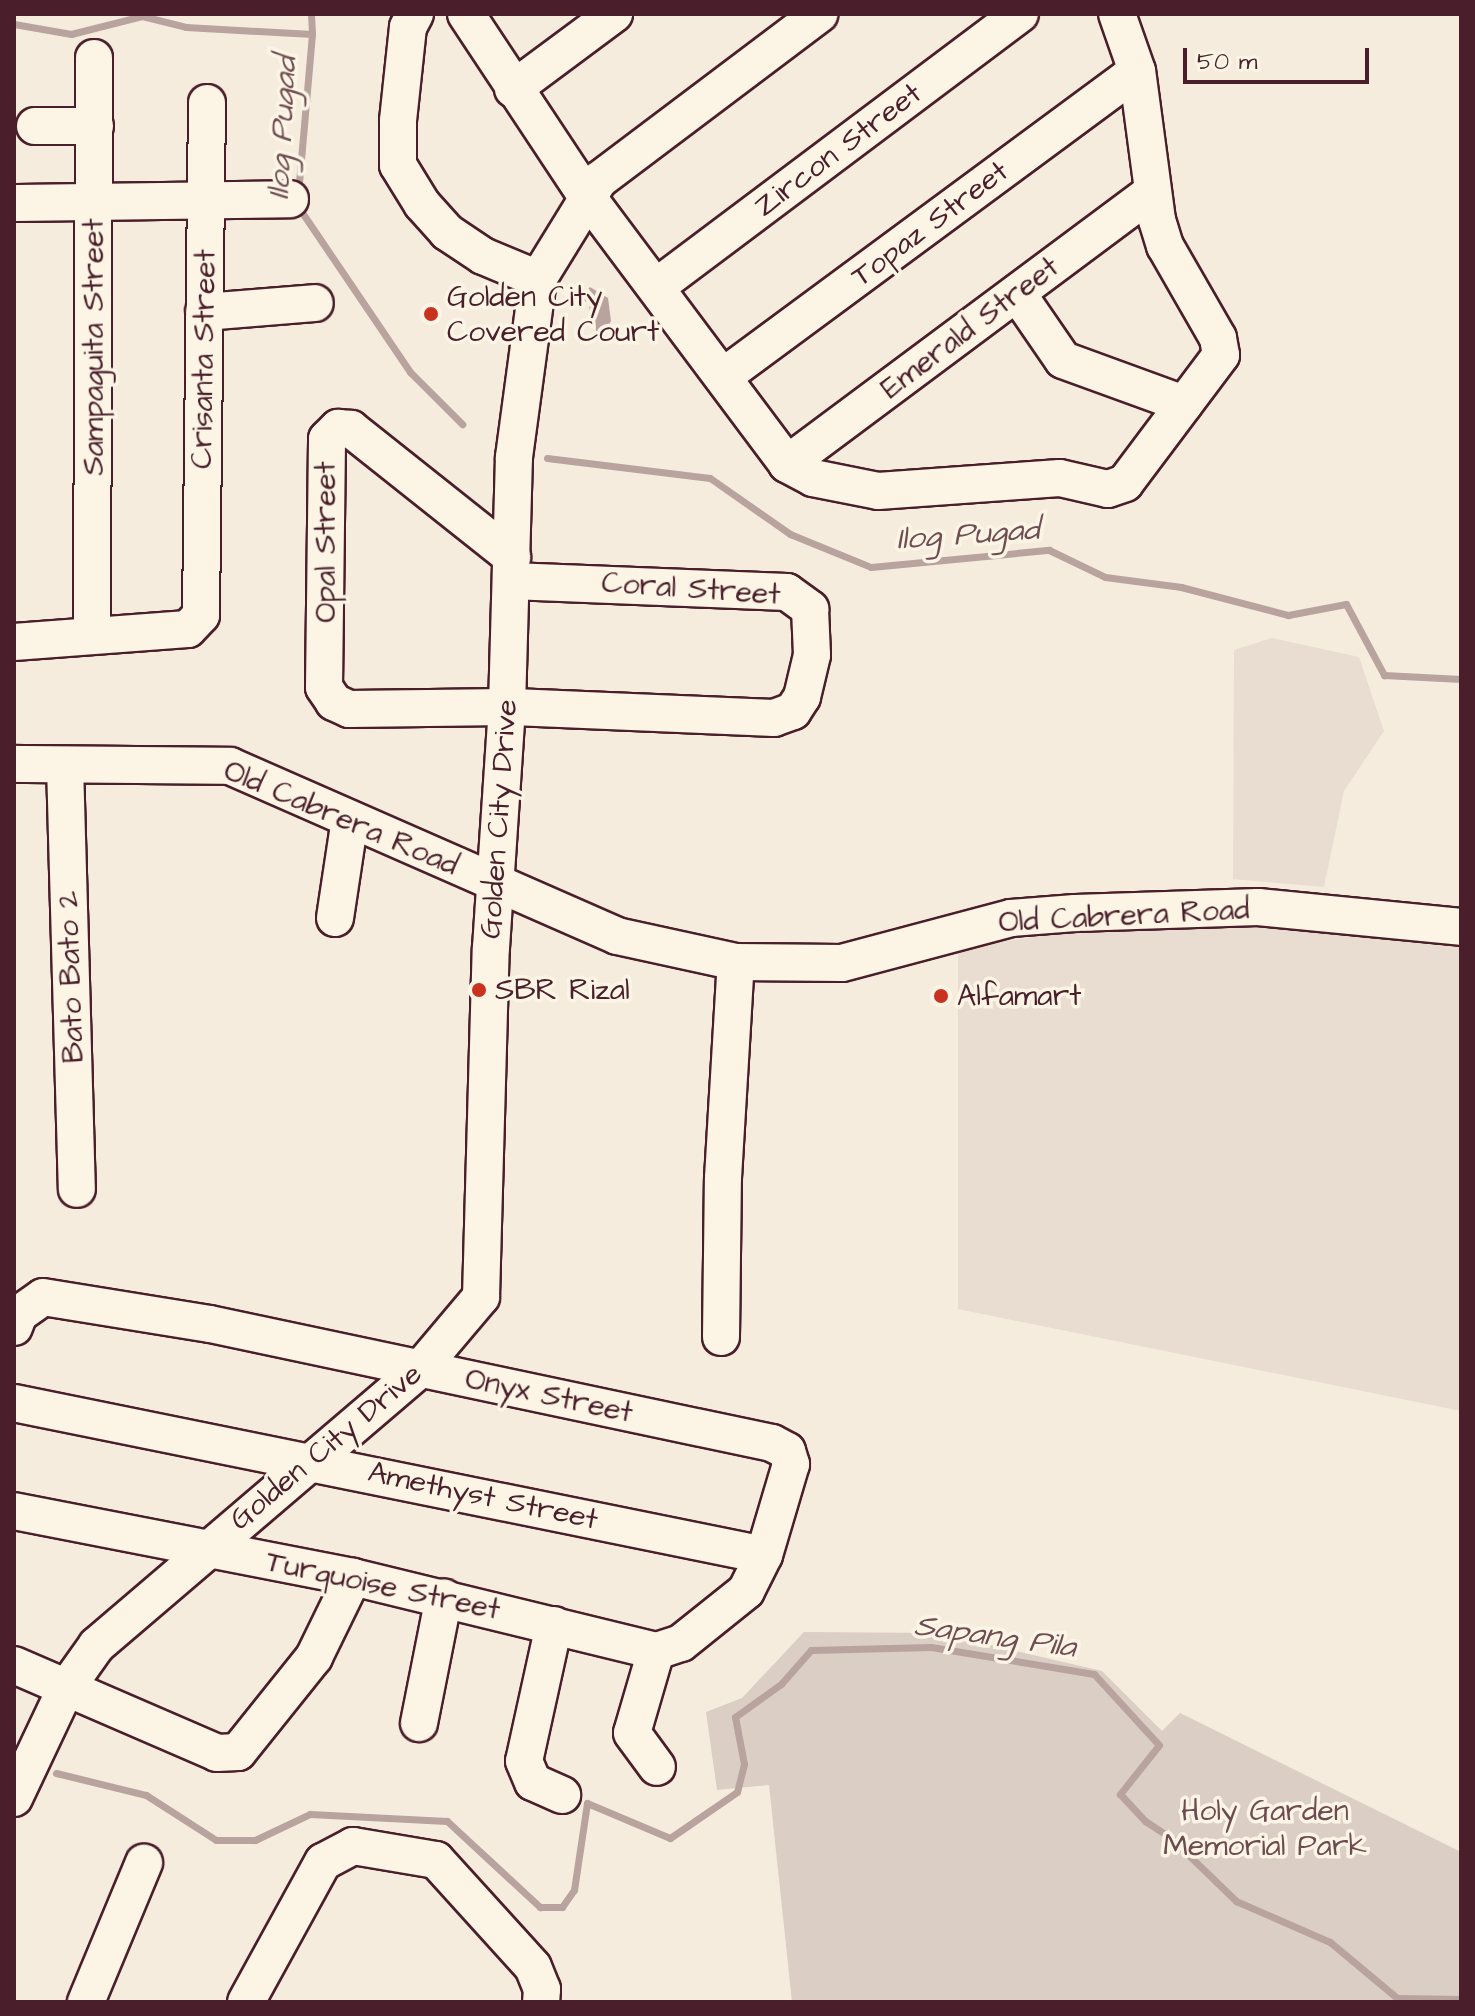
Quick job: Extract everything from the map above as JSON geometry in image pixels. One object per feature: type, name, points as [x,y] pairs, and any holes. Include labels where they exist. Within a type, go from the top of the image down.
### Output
[{"type":"street","points":[[415,14],[408,27],[398,121],[398,165],[422,204],[447,232],[483,256],[538,279]]},
{"type":"street","points":[[466,14],[586,195],[787,464],[813,478],[878,491],[1060,478],[1108,489],[1125,483],[1221,355],[1221,346],[1165,246],[1152,192],[1137,71],[1117,14]]},
{"type":"street","points":[[513,89],[614,14]]},
{"type":"street","name":"Golden City Drive","points":[[14,1798],[65,1690],[97,1645],[421,1368],[481,1297],[494,885],[507,707],[514,457],[538,279],[586,195],[819,14]]},
{"type":"street","name":"Zircon Street","points":[[656,287],[1020,14]]},
{"type":"street","name":"Sampaguita Street","points":[[92,635],[94,58]]},
{"type":"street","name":"Topaz Street","points":[[724,376],[1137,71]]},
{"type":"street","name":"Crisanta Street","points":[[92,635],[188,629],[201,615],[207,103]]},
{"type":"street","points":[[35,126],[95,126]]},
{"type":"street","name":"Emerald Street","points":[[787,464],[1152,192]]},
{"type":"street","points":[[14,203],[95,205],[290,199]]},
{"type":"street","points":[[1017,293],[1063,360],[1184,404]]},
{"type":"street","points":[[204,312],[315,303]]},
{"type":"street","name":"Opal Street","points":[[507,707],[349,709],[334,702],[324,687],[327,439],[338,428],[351,429],[511,569]]},
{"type":"street","name":"Coral Street","points":[[507,707],[774,718],[793,711],[802,697],[812,655],[810,609],[787,592],[511,569]]},
{"type":"street","points":[[14,642],[92,635]]},
{"type":"street","name":"Old Cabrera Road","points":[[14,764],[230,766],[494,885],[617,936],[736,962],[842,963],[1011,918],[1089,913],[1258,907],[1461,927]]},
{"type":"street","name":"Bato Bato 2","points":[[65,765],[77,1189]]},
{"type":"street","points":[[335,918],[350,819]]},
{"type":"street","points":[[721,1337],[723,1178],[736,962]]},
{"type":"street","name":"Onyx Street","points":[[14,1327],[19,1314],[43,1297],[210,1324],[772,1443],[787,1451],[791,1464],[764,1555]]},
{"type":"street","name":"Amethyst Street","points":[[14,1403],[311,1460],[764,1555]]},
{"type":"street","name":"Turquoise Street","points":[[14,1511],[353,1577],[656,1651]]},
{"type":"street","points":[[657,1767],[632,1733],[656,1651],[681,1643],[715,1619],[746,1591],[764,1555]]},
{"type":"street","points":[[14,1665],[65,1690],[217,1753],[238,1752],[314,1657],[353,1577]]},
{"type":"street","points":[[419,1723],[444,1597]]},
{"type":"street","points":[[554,1625],[524,1761],[533,1782],[562,1795]]},
{"type":"street","points":[[246,2002],[323,1862],[353,1846],[436,1860],[533,1967],[542,1989],[541,2002]]},
{"type":"street","points":[[86,2002],[144,1863]]},
{"type":"shaded area","points":[[590,287],[608,298],[611,321],[605,332],[596,334],[588,323],[590,303],[580,299]]},
{"type":"shaded area","points":[[1272,638],[1359,657],[1384,731],[1344,791],[1324,887],[1233,879],[1234,650]]},
{"type":"shaded area","points":[[1135,924],[1329,925],[1461,937],[1461,1411],[958,1309],[958,947]]},
{"type":"green space","name":"Holy Garden Memorial Park","points":[[804,1632],[939,1633],[1102,1671],[1162,1731],[1180,1713],[1461,1852],[1461,2002],[792,2002],[769,1785],[717,1790],[706,1712],[742,1698]]},
{"type":"waterway","points":[[311,14],[312,34]]},
{"type":"waterway","name":"Ilog Pugad","points":[[14,24],[71,34],[142,16],[186,27],[312,34],[298,193]]},
{"type":"waterway","name":"Ilog Pugad","points":[[297,205],[410,372],[462,424]]},
{"type":"waterway","name":"Ilog Pugad","points":[[547,458],[710,478],[790,534],[871,567],[1049,550],[1105,577],[1181,587],[1288,615],[1346,604],[1384,675],[1461,679]]},
{"type":"waterway","name":"Sapang Pila","points":[[56,1773],[146,1795],[216,1840],[255,1840],[310,1814],[447,1821],[540,1907],[562,1907],[574,1890],[587,1803],[670,1838],[737,1792],[744,1764],[735,1717],[781,1684],[811,1650],[931,1647],[1094,1674],[1159,1745],[1120,1794],[1145,1821],[1171,1838],[1236,1901],[1330,1942],[1397,1998],[1461,1999]]},
{"type":"place","name":"Golden City Covered Court","points":[[431,314]]},
{"type":"place","name":"SBR Rizal","points":[[479,990]]},
{"type":"place","name":"Alfamart","points":[[941,996]]}]
